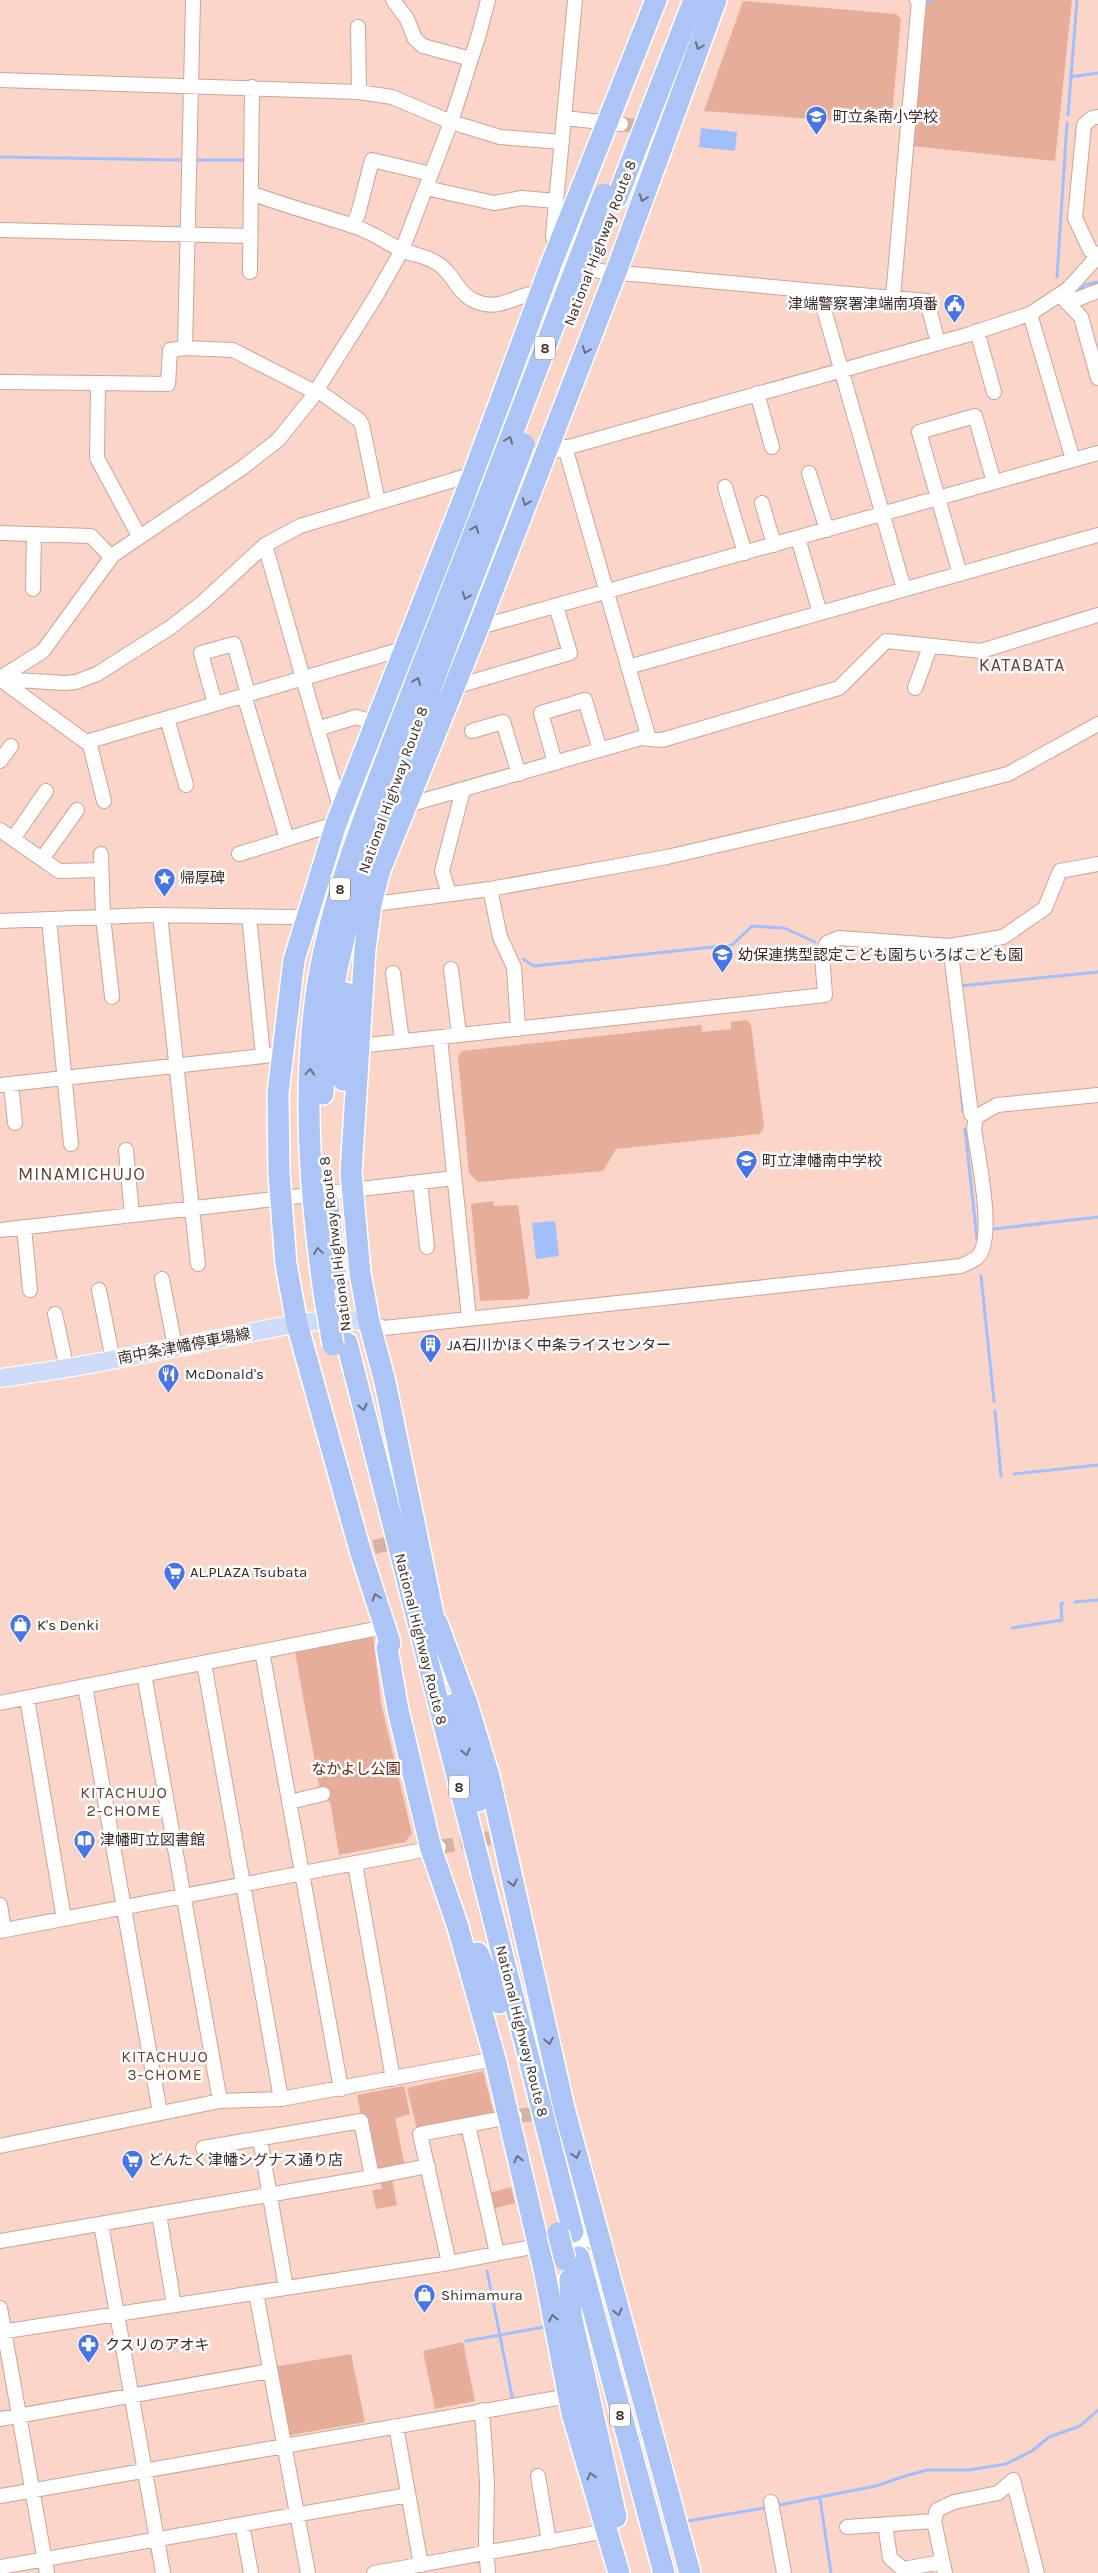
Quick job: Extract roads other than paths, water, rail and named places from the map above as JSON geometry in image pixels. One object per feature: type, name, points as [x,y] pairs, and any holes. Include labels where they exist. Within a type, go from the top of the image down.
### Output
[{"type":"highway","points":[[620,2573],[569,2396],[537,2246],[514,2117],[495,2059],[488,1999],[436,1848],[398,1710],[387,1648],[388,1635],[367,1548],[297,1324],[286,1264],[288,1193],[279,1174],[278,1101],[272,1055],[294,960],[313,913],[342,818],[376,723],[410,647],[540,293],[558,263],[615,123],[656,0]]},
{"type":"highway","name":"National Highway Route 8","points":[[650,2573],[566,2232],[488,1999],[365,1477],[332,1299],[317,1243],[309,1141],[309,1086],[317,988],[330,924],[341,886],[403,714],[494,502],[610,196],[678,0]]},
{"type":"highway","name":"National Highway Route 8","points":[[610,196],[694,0]]},
{"type":"highway","points":[[690,2573],[599,2244],[539,2070],[504,1930],[483,1823],[434,1619],[411,1538],[385,1382],[369,1322],[360,1273],[347,1185],[369,905],[380,870],[394,811],[454,686],[472,630],[555,450],[608,271],[662,129],[716,0]]},
{"type":"highway","name":"National Highway Route 8","points":[[332,1299],[323,1139],[323,1086],[327,1034],[336,968],[352,903],[394,811],[494,502]]},
{"type":"highway","name":"8","points":[[288,1193],[288,1146],[302,992],[309,961],[352,831],[393,725],[403,714]]},
{"type":"highway","name":"8","points":[[347,1185],[348,1165],[342,1112],[344,1018],[354,929],[382,837],[394,811]]},
{"type":"highway","name":"National Highway Route 8","points":[[340,1344],[553,2111],[566,2232]]},
{"type":"highway","points":[[434,1619],[478,1738],[496,1836],[531,1986],[553,2111]]},
{"type":"highway","name":"8","points":[[388,1635],[408,1704],[426,1784],[482,1964],[488,1999]]},
{"type":"highway","name":"National Highway Route 8","points":[[574,2268],[664,2573]]},
{"type":"highway","name":"8","points":[[574,2268],[571,2315],[631,2573]]},
{"type":"highway","name":"8","points":[[574,2268],[601,2313],[682,2573]]},
{"type":"main road","name":"南中条津幡停車場線","points":[[0,1378],[67,1370],[297,1324],[357,1320],[369,1322]]},
{"type":"street","points":[[185,348],[193,0]]},
{"type":"street","points":[[393,0],[407,18],[415,39],[422,46],[471,59]]},
{"type":"street","points":[[0,678],[43,651],[111,558],[139,536],[225,482],[278,440],[316,391],[376,296],[402,250],[451,122],[488,0]]},
{"type":"street","points":[[558,263],[553,235],[575,0]]},
{"type":"street","points":[[893,297],[919,0],[917,0]]},
{"type":"street","points":[[358,27],[359,92]]},
{"type":"street","points":[[0,80],[359,92],[392,97],[451,122],[500,137],[562,142]]},
{"type":"street","points":[[250,272],[252,87]]},
{"type":"street","points":[[1064,299],[1098,256],[1090,250],[1075,218],[1084,125],[1092,118],[1098,117]]},
{"type":"street","points":[[564,118],[615,123]]},
{"type":"street","points":[[352,226],[358,214],[372,160],[431,174]]},
{"type":"street","points":[[426,188],[494,203],[522,198],[556,201]]},
{"type":"street","points":[[251,193],[352,226],[402,250],[420,254],[438,263],[452,276],[461,291],[475,301],[491,304],[511,302],[530,292],[540,293]]},
{"type":"street","points":[[0,230],[250,236]]},
{"type":"street","points":[[608,271],[927,301],[938,343]]},
{"type":"street","points":[[0,678],[65,682],[97,674],[188,615],[265,545],[300,526],[555,450],[938,343],[1030,314],[1064,299],[1098,291]]},
{"type":"street","points":[[822,292],[821,299],[840,370],[904,590]]},
{"type":"street","points":[[1064,299],[1081,317],[1098,378]]},
{"type":"street","points":[[1030,314],[1072,460]]},
{"type":"street","points":[[977,331],[994,392]]},
{"type":"street","points":[[0,382],[168,384],[170,350],[185,348],[233,350],[316,391],[359,420],[362,425],[378,502]]},
{"type":"street","points":[[98,383],[97,458],[139,536]]},
{"type":"street","points":[[757,393],[772,447]]},
{"type":"street","points":[[960,574],[919,432],[975,416],[994,482]]},
{"type":"street","points":[[555,450],[605,592],[649,739]]},
{"type":"street","points":[[472,630],[1098,453]]},
{"type":"street","points":[[809,473],[827,530]]},
{"type":"street","points":[[725,487],[745,553]]},
{"type":"street","points":[[762,503],[774,545]]},
{"type":"street","points":[[0,533],[91,536],[111,558]]},
{"type":"street","points":[[33,589],[34,534]]},
{"type":"street","points":[[628,667],[1098,535]]},
{"type":"street","points":[[798,538],[820,613]]},
{"type":"street","points":[[239,854],[287,839],[342,818],[265,545]]},
{"type":"street","points":[[454,686],[570,653],[556,606]]},
{"type":"street","points":[[394,811],[641,738],[662,740],[839,688],[886,642],[981,651],[1098,615]]},
{"type":"street","points":[[215,704],[201,653],[234,644],[246,695],[287,839]]},
{"type":"street","points":[[0,678],[86,742],[410,647]]},
{"type":"street","points":[[915,688],[930,647]]},
{"type":"street","points":[[555,763],[541,713],[550,710],[585,700],[600,750]]},
{"type":"street","points":[[317,729],[356,717],[376,723]]},
{"type":"street","points":[[167,718],[186,785]]},
{"type":"street","points":[[472,731],[503,722],[519,774]]},
{"type":"street","points":[[369,905],[490,889],[667,857],[853,814],[1008,774],[1098,724]]},
{"type":"street","points":[[89,741],[104,800]]},
{"type":"street","points":[[0,762],[10,746]]},
{"type":"street","points":[[449,894],[442,871],[463,790]]},
{"type":"street","points":[[13,839],[46,791]]},
{"type":"street","points":[[42,859],[77,810]]},
{"type":"street","points":[[0,830],[59,870],[100,870]]},
{"type":"street","points":[[101,854],[100,870],[103,917],[112,997]]},
{"type":"street","points":[[359,1046],[825,994],[822,955],[828,943],[838,938],[950,946],[1003,937],[1045,908],[1060,872],[1098,864]]},
{"type":"street","points":[[490,889],[500,937],[514,967],[518,1029]]},
{"type":"street","points":[[0,921],[160,915],[294,917],[313,913]]},
{"type":"street","points":[[160,915],[190,1208],[198,1264]]},
{"type":"street","points":[[15,1122],[6,1084],[272,1055],[249,916]]},
{"type":"street","points":[[49,919],[71,1144]]},
{"type":"street","points":[[950,946],[971,1114],[976,1117]]},
{"type":"street","points":[[451,969],[459,1035]]},
{"type":"street","points":[[393,973],[402,1042]]},
{"type":"street","points":[[440,1038],[469,1318]]},
{"type":"street","points":[[976,1117],[997,1105],[1098,1095]]},
{"type":"street","points":[[369,1322],[384,1328],[961,1266],[979,1256],[984,1245],[986,1224],[974,1129],[976,1117]]},
{"type":"street","points":[[126,1150],[132,1215]]},
{"type":"street","points":[[347,1185],[420,1182],[454,1178]]},
{"type":"street","points":[[420,1182],[427,1247]]},
{"type":"street","points":[[0,1230],[190,1208],[288,1193]]},
{"type":"street","points":[[24,1227],[30,1290]]},
{"type":"street","points":[[162,1279],[175,1347]]},
{"type":"street","points":[[99,1290],[113,1360]]},
{"type":"street","points":[[56,1314],[67,1370]]},
{"type":"street","points":[[0,1703],[262,1652],[388,1635]]},
{"type":"street","points":[[262,1652],[341,2089]]},
{"type":"street","points":[[204,1663],[281,2099]]},
{"type":"street","points":[[144,1674],[220,2100]]},
{"type":"street","points":[[85,1686],[160,2113]]},
{"type":"street","points":[[27,1698],[64,1919]]},
{"type":"street","points":[[290,1802],[323,1794]]},
{"type":"street","points":[[0,1905],[2,1930],[436,1848]]},
{"type":"street","points":[[355,1864],[392,2079]]},
{"type":"street","points":[[0,2146],[220,2100],[281,2099],[495,2059]]},
{"type":"street","points":[[449,2263],[420,2134],[514,2117]]},
{"type":"street","points":[[203,2148],[361,2120],[372,2177]]},
{"type":"street","points":[[468,2125],[497,2253]]},
{"type":"street","points":[[260,2139],[286,2288]]},
{"type":"street","points":[[0,2241],[428,2166]]},
{"type":"street","points":[[159,2214],[174,2305]]},
{"type":"street","points":[[101,2224],[163,2573]]},
{"type":"street","points":[[2,2331],[449,2263],[537,2246],[588,2240],[599,2244]]},
{"type":"street","points":[[256,2293],[308,2573]]},
{"type":"street","points":[[0,2308],[2,2331],[21,2415],[46,2566]]},
{"type":"street","points":[[0,2419],[270,2371]]},
{"type":"street","points":[[0,2496],[569,2396]]},
{"type":"street","points":[[482,2410],[487,2482],[486,2545],[488,2573]]},
{"type":"street","points":[[396,2426],[421,2565]]},
{"type":"street","points":[[538,2476],[549,2542]]},
{"type":"street","points":[[886,2524],[890,2558],[902,2571],[944,2568],[934,2521],[937,2510],[954,2502],[998,2493],[1013,2480],[1037,2573]]},
{"type":"street","points":[[0,2567],[46,2566],[158,2540],[408,2495]]},
{"type":"street","points":[[771,2502],[784,2573]]},
{"type":"street","points":[[847,2527],[934,2521]]},
{"type":"street","points":[[374,2573],[607,2531]]},
{"type":"street","points":[[244,2535],[251,2573]]},
{"type":"water","points":[[701,128],[737,132],[735,151],[699,147]]},
{"type":"water","points":[[555,1221],[559,1256],[536,1259],[532,1223]]},
{"type":"waterway","points":[[926,2],[931,0]]},
{"type":"waterway","points":[[1068,115],[1077,0]]},
{"type":"waterway","points":[[1070,77],[1098,73]]},
{"type":"waterway","points":[[1057,277],[1067,123]]},
{"type":"waterway","points":[[0,157],[180,160]]},
{"type":"waterway","points":[[194,160],[245,160]]},
{"type":"waterway","points":[[1077,293],[1085,285],[1098,282]]},
{"type":"waterway","points":[[523,959],[534,966],[732,945],[752,926],[784,928],[815,942]]},
{"type":"waterway","points":[[960,986],[1098,972]]},
{"type":"waterway","points":[[961,1088],[963,1111]]},
{"type":"waterway","points":[[965,1129],[977,1239]]},
{"type":"waterway","points":[[993,1229],[1098,1217]]},
{"type":"waterway","points":[[981,1276],[994,1401]]},
{"type":"waterway","points":[[995,1411],[1001,1476]]},
{"type":"waterway","points":[[1014,1474],[1098,1465]]},
{"type":"waterway","points":[[1075,1602],[1098,1600]]},
{"type":"waterway","points":[[1012,1628],[1062,1620],[1061,1604],[1063,1603]]},
{"type":"waterway","points":[[487,2271],[513,2401]]},
{"type":"waterway","points":[[466,2341],[545,2327]]},
{"type":"waterway","points":[[779,2505],[876,2486],[927,2470],[969,2470],[1006,2464],[1032,2451],[1049,2437],[1080,2426],[1098,2410]]},
{"type":"waterway","points":[[820,2498],[831,2573]]},
{"type":"waterway","points":[[688,2521],[764,2508]]},
{"type":"tunnel","points":[[621,124],[656,128]]},
{"type":"tunnel","points":[[374,1547],[404,1540]]},
{"type":"tunnel","points":[[440,1847],[490,1838]]},
{"type":"tunnel","points":[[519,2116],[551,2111]]},
{"type":"place","name":"町立条南小学校","points":[[817,136]]},
{"type":"place","name":"津端警察署津端南項番","points":[[954,323]]},
{"type":"place","name":"帰厚碑","points":[[164,897]]},
{"type":"place","name":"幼保連携型認定こども園ちいろばこども園","points":[[722,974]]},
{"type":"place","name":"町立津幡南中学校","points":[[746,1180]]},
{"type":"place","name":"JA石川かほく中条ライスセンター","points":[[431,1364]]},
{"type":"place","name":"McDonald's","points":[[169,1393]]},
{"type":"place","name":"AL.PLAZA Tsubata","points":[[174,1591]]},
{"type":"place","name":"K's Denki","points":[[21,1644]]},
{"type":"place","name":"津幡町立図書館","points":[[84,1859]]},
{"type":"place","name":"どんたく津幡シグナス通り店","points":[[132,2179]]},
{"type":"place","name":"Shimamura","points":[[425,2314]]},
{"type":"place","name":"クスリのアオキ","points":[[89,2364]]},
{"type":"district","name":"KATABATA","points":[[1022,665]]},
{"type":"district","name":"MINAMICHUJO","points":[[82,1174]]},
{"type":"district","name":"KITACHUJO 2-CHOME","points":[[124,1801]]},
{"type":"district","name":"KITACHUJO 3-CHOME","points":[[165,2065]]},
{"type":"park label","name":"なかよし公園","points":[[356,1769]]}]
